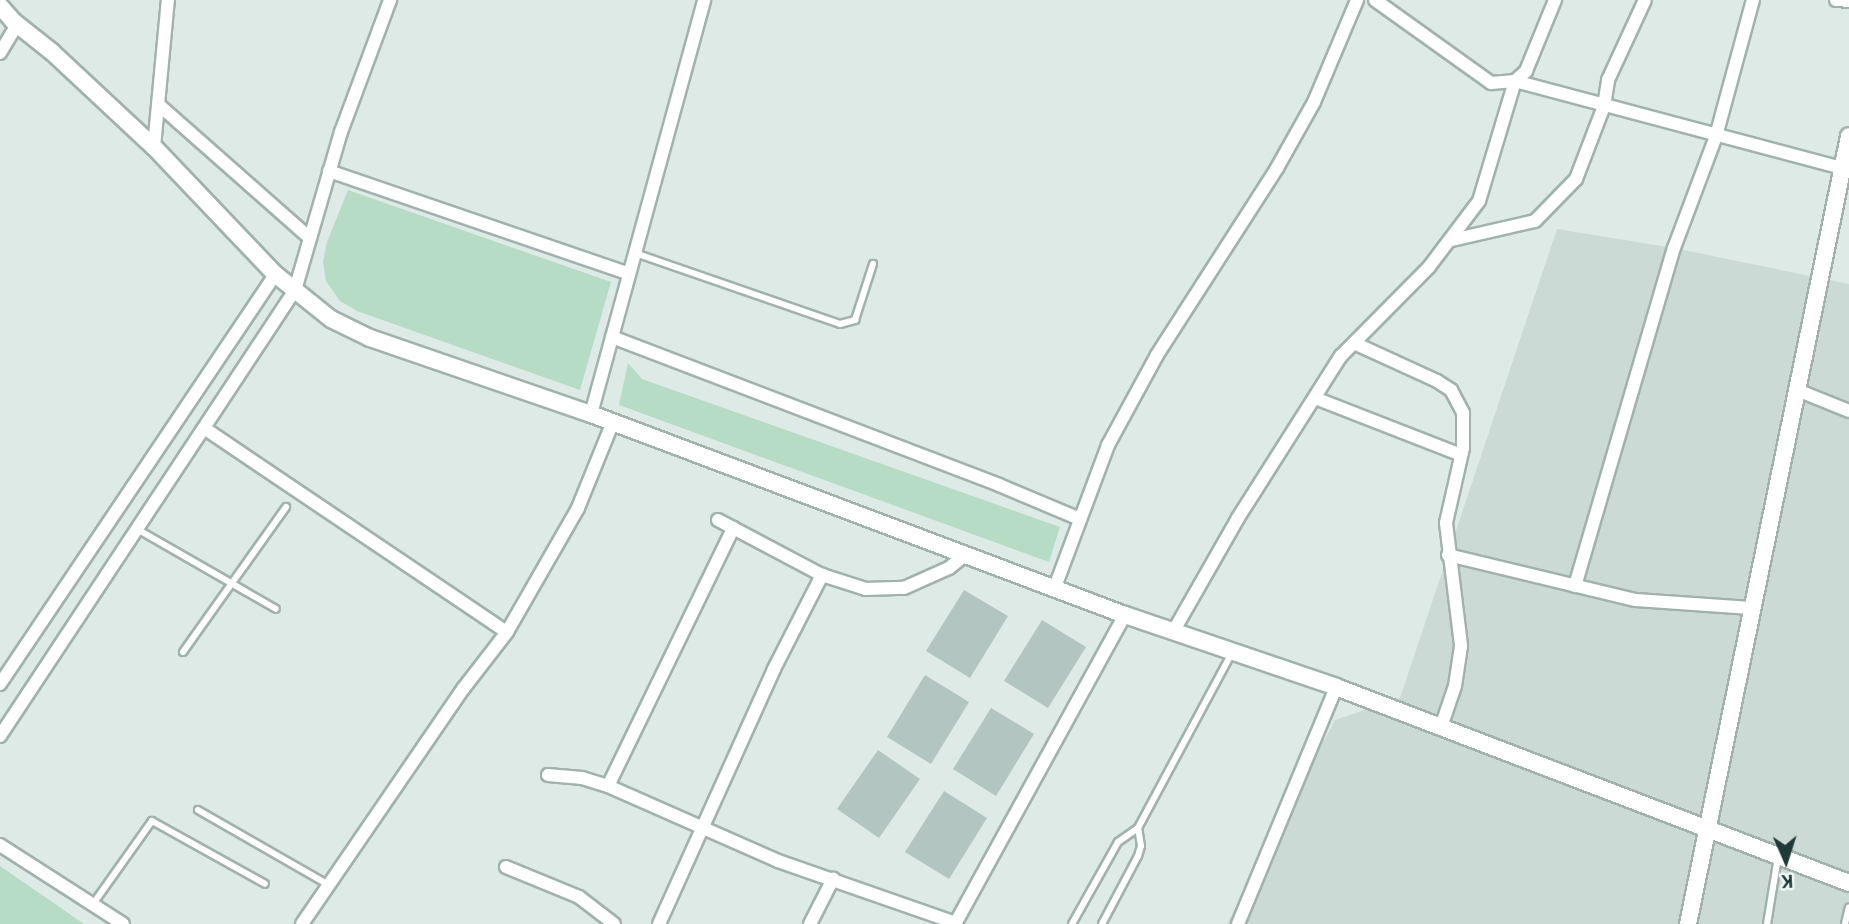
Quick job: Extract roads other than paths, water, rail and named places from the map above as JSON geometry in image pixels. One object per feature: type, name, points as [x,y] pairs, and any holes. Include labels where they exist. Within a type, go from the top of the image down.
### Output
[{"type":"street","points":[[154,147],[168,0]]},
{"type":"street","points":[[0,736],[295,290],[329,171],[390,0]]},
{"type":"street","points":[[591,414],[704,0]]},
{"type":"street","points":[[1055,587],[1108,444],[1127,407],[1302,124],[1330,71],[1357,0]]},
{"type":"street","points":[[1375,0],[1491,83],[1515,81],[1716,136],[1843,167]]},
{"type":"street","points":[[1173,632],[1238,518],[1341,356],[1452,240],[1479,201],[1515,81],[1526,71],[1555,0]]},
{"type":"street","points":[[1452,240],[1540,218],[1576,179],[1604,106],[1608,80],[1645,0]]},
{"type":"street","points":[[1575,586],[1674,248],[1716,136],[1753,0]]},
{"type":"street","points":[[1836,0],[1849,1]]},
{"type":"street","points":[[0,6],[17,25],[52,52],[154,147],[275,274],[331,319],[370,338],[613,422],[1125,615],[1336,687],[1706,826],[1849,883]]},
{"type":"street","points":[[0,53],[17,25]]},
{"type":"street","points":[[159,105],[310,238]]},
{"type":"street","points":[[1688,924],[1797,390],[1843,200],[1843,167],[1849,136]]},
{"type":"street","points":[[329,171],[629,274]]},
{"type":"street","points":[[0,684],[275,274]]},
{"type":"street","points":[[612,337],[986,480],[1080,519]]},
{"type":"street","points":[[1354,343],[1451,390],[1463,413],[1461,455],[1446,523],[1461,646],[1455,686],[1441,727]]},
{"type":"street","points":[[1797,390],[1849,411]]},
{"type":"street","points":[[1315,398],[1461,455]]},
{"type":"street","points":[[302,924],[463,689],[508,632],[578,508],[613,422]]},
{"type":"street","points":[[204,428],[508,632]]},
{"type":"street","points":[[718,520],[822,575],[866,589],[905,588],[949,568],[965,555]]},
{"type":"street","points":[[608,786],[733,528]]},
{"type":"street","points":[[1448,555],[1657,603],[1752,608]]},
{"type":"street","points":[[659,924],[701,828],[822,575]]},
{"type":"street","points":[[548,775],[582,778],[608,786],[778,861],[956,923],[1125,615]]},
{"type":"street","points":[[1238,924],[1336,687]]},
{"type":"street","points":[[0,845],[123,924]]},
{"type":"street","points":[[506,867],[579,897],[614,924]]},
{"type":"street","points":[[810,924],[833,879]]},
{"type":"lane","points":[[635,253],[840,324],[855,320],[873,264]]},
{"type":"lane","points":[[183,652],[286,507]]},
{"type":"lane","points":[[137,528],[276,609]]},
{"type":"lane","points":[[1072,924],[1118,842],[1138,828],[1232,653]]},
{"type":"lane","points":[[198,810],[329,885]]},
{"type":"lane","points":[[93,904],[152,821],[265,884]]},
{"type":"lane","points":[[1102,924],[1139,856],[1141,846],[1138,828]]},
{"type":"lane","points":[[1767,924],[1778,855]]},
{"type":"lane","points":[[1845,924],[1849,907]]}]
